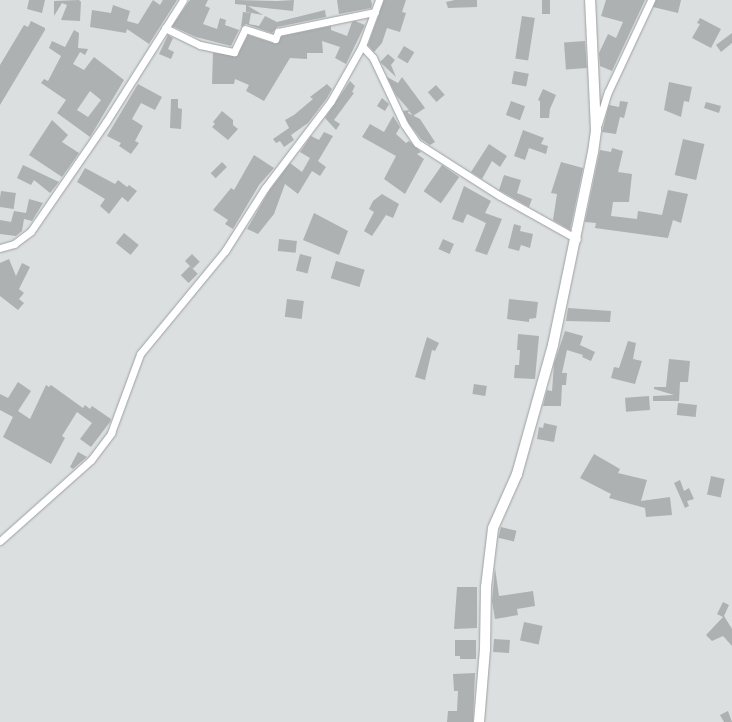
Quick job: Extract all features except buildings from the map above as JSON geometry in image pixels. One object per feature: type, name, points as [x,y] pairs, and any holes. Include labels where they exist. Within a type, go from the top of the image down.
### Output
[{"type":"street","points":[[0,248],[14,244],[31,231],[106,122],[183,0]]},
{"type":"street","points":[[0,541],[91,460],[111,433],[140,354],[225,251],[265,188],[331,101],[362,46],[379,0]]},
{"type":"street","points":[[590,0],[596,130]]},
{"type":"street","points":[[479,722],[485,649],[486,587],[493,528],[521,459],[562,311],[577,239],[596,130],[608,92],[651,0]]},
{"type":"street","points":[[165,28],[200,45],[234,52],[245,29],[275,39],[278,32],[375,12]]},
{"type":"street","points":[[362,46],[373,58],[404,124],[418,143],[500,196],[577,239]]}]
